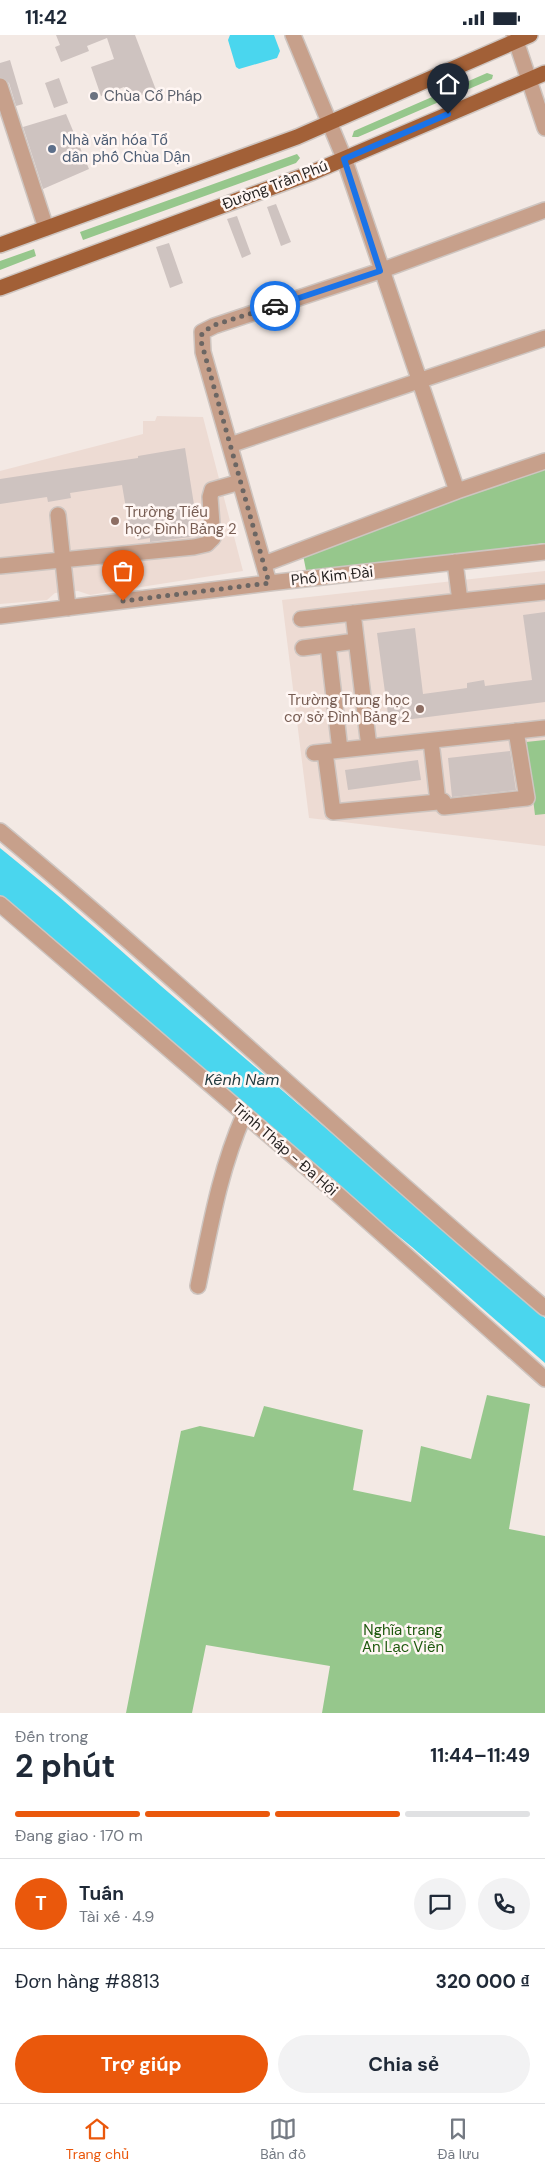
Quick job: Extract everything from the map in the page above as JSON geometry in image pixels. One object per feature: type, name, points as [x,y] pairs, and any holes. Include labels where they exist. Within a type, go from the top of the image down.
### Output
[{"type":"main road","points":[[0,245],[328,124],[520,37]]},
{"type":"main road","name":"Đường Trần Phú","points":[[0,288],[311,173],[545,73]]},
{"type":"street","points":[[293,35],[344,159],[380,271],[457,491]]},
{"type":"street","points":[[520,37],[528,80],[545,128]]},
{"type":"street","points":[[0,86],[46,228]]},
{"type":"street","points":[[269,583],[203,352],[202,333],[214,325],[380,271],[545,210]]},
{"type":"street","points":[[230,445],[545,338]]},
{"type":"street","points":[[264,564],[457,491],[545,461]]},
{"type":"street","points":[[0,565],[207,544],[213,538],[210,497],[212,490],[240,482]]},
{"type":"street","points":[[58,515],[68,608]]},
{"type":"street","name":"Phố Kim Đài","points":[[0,616],[545,552]]},
{"type":"street","points":[[456,562],[460,601]]},
{"type":"street","points":[[300,619],[545,592]]},
{"type":"street","points":[[353,613],[369,747]]},
{"type":"street","points":[[303,648],[356,641]]},
{"type":"street","points":[[328,645],[326,752],[333,812],[443,801],[444,807],[527,799],[516,731]]},
{"type":"street","points":[[326,752],[545,728]]},
{"type":"street","points":[[431,741],[438,802]]},
{"type":"street","points":[[0,831],[249,1046],[436,1216],[545,1308]]},
{"type":"street","name":"Trịnh Tháp - Đa Hội","points":[[0,903],[545,1379]]},
{"type":"street","points":[[198,1286],[222,1175],[233,1140],[244,1115]]},
{"type":"shaded area","name":"Trường Tiểu học Đình Bảng 2","points":[[157,416],[203,417],[243,571],[90,595],[78,591],[55,593],[47,600],[0,604],[0,471],[143,434],[143,421],[155,421]]},
{"type":"shaded area","name":"Trường Trung học cơ sở Đình Bảng 2","points":[[545,571],[545,846],[309,818],[282,600]]},
{"type":"green space","points":[[487,73],[493,75],[492,79],[358,137],[352,137],[354,131]]},
{"type":"green space","points":[[297,154],[300,158],[296,163],[83,240],[80,232]]},
{"type":"green space","points":[[34,249],[36,256],[0,270],[0,261]]},
{"type":"green space","points":[[545,467],[545,543],[314,572],[306,570],[303,555],[307,551]]},
{"type":"green space","points":[[545,740],[545,814],[535,815],[526,742]]},
{"type":"green space","name":"Nghĩa trang An Lạc Viên","points":[[487,1395],[530,1404],[509,1529],[545,1536],[545,1713],[322,1713],[330,1666],[206,1645],[192,1713],[126,1713],[181,1431],[200,1426],[254,1437],[264,1406],[363,1430],[353,1490],[411,1502],[421,1446],[471,1459]]},
{"type":"water","points":[[230,35],[274,35],[280,51],[277,58],[239,69],[236,67],[228,40]]},
{"type":"water","name":"Kênh Nam","points":[[0,848],[545,1318],[545,1363],[412,1247],[288,1146],[0,895]]},
{"type":"building","points":[[56,35],[135,35],[156,90],[128,100],[124,87],[101,96],[91,67],[114,59],[107,38],[87,46],[89,51],[61,62],[55,47],[60,45]]},
{"type":"building","points":[[10,60],[23,104],[16,106],[9,83],[0,77],[0,63]]},
{"type":"building","points":[[59,78],[68,103],[54,108],[45,83]]},
{"type":"building","name":"Nhà văn hóa Tổ dân phố Chùa Dận","points":[[66,114],[89,169],[43,189],[23,127]]},
{"type":"building","points":[[276,204],[291,242],[281,246],[267,207]]},
{"type":"building","points":[[237,216],[251,254],[242,258],[227,219]]},
{"type":"building","points":[[169,243],[183,283],[170,288],[156,247]]},
{"type":"building","points":[[185,448],[199,536],[150,542],[150,538],[138,540],[136,531],[130,532],[122,485],[70,493],[71,498],[48,502],[47,497],[0,504],[0,479],[138,458],[138,456]]},
{"type":"building","points":[[545,612],[545,702],[389,722],[377,633],[415,628],[423,694],[467,688],[467,683],[484,680],[485,686],[532,680],[523,615]]},
{"type":"building","points":[[510,751],[516,790],[452,797],[448,758]]},
{"type":"building","points":[[418,760],[421,780],[348,790],[345,770]]},
{"type":"way so far","points":[[123,601],[269,583],[203,352],[201,336],[206,329],[214,325],[275,306]]},
{"type":"place","name":"Chùa Cổ Pháp","points":[[94,96]]},
{"type":"place","name":"Nhà văn hóa Tổ dân phố Chùa Dận","points":[[52,149]]},
{"type":"place","name":"Trường Tiểu học Đình Bảng 2","points":[[115,521]]},
{"type":"place","name":"Trường Trung học cơ sở Đình Bảng 2","points":[[420,709]]},
{"type":"route","points":[[275,306],[380,271],[344,159],[448,114]]}]
